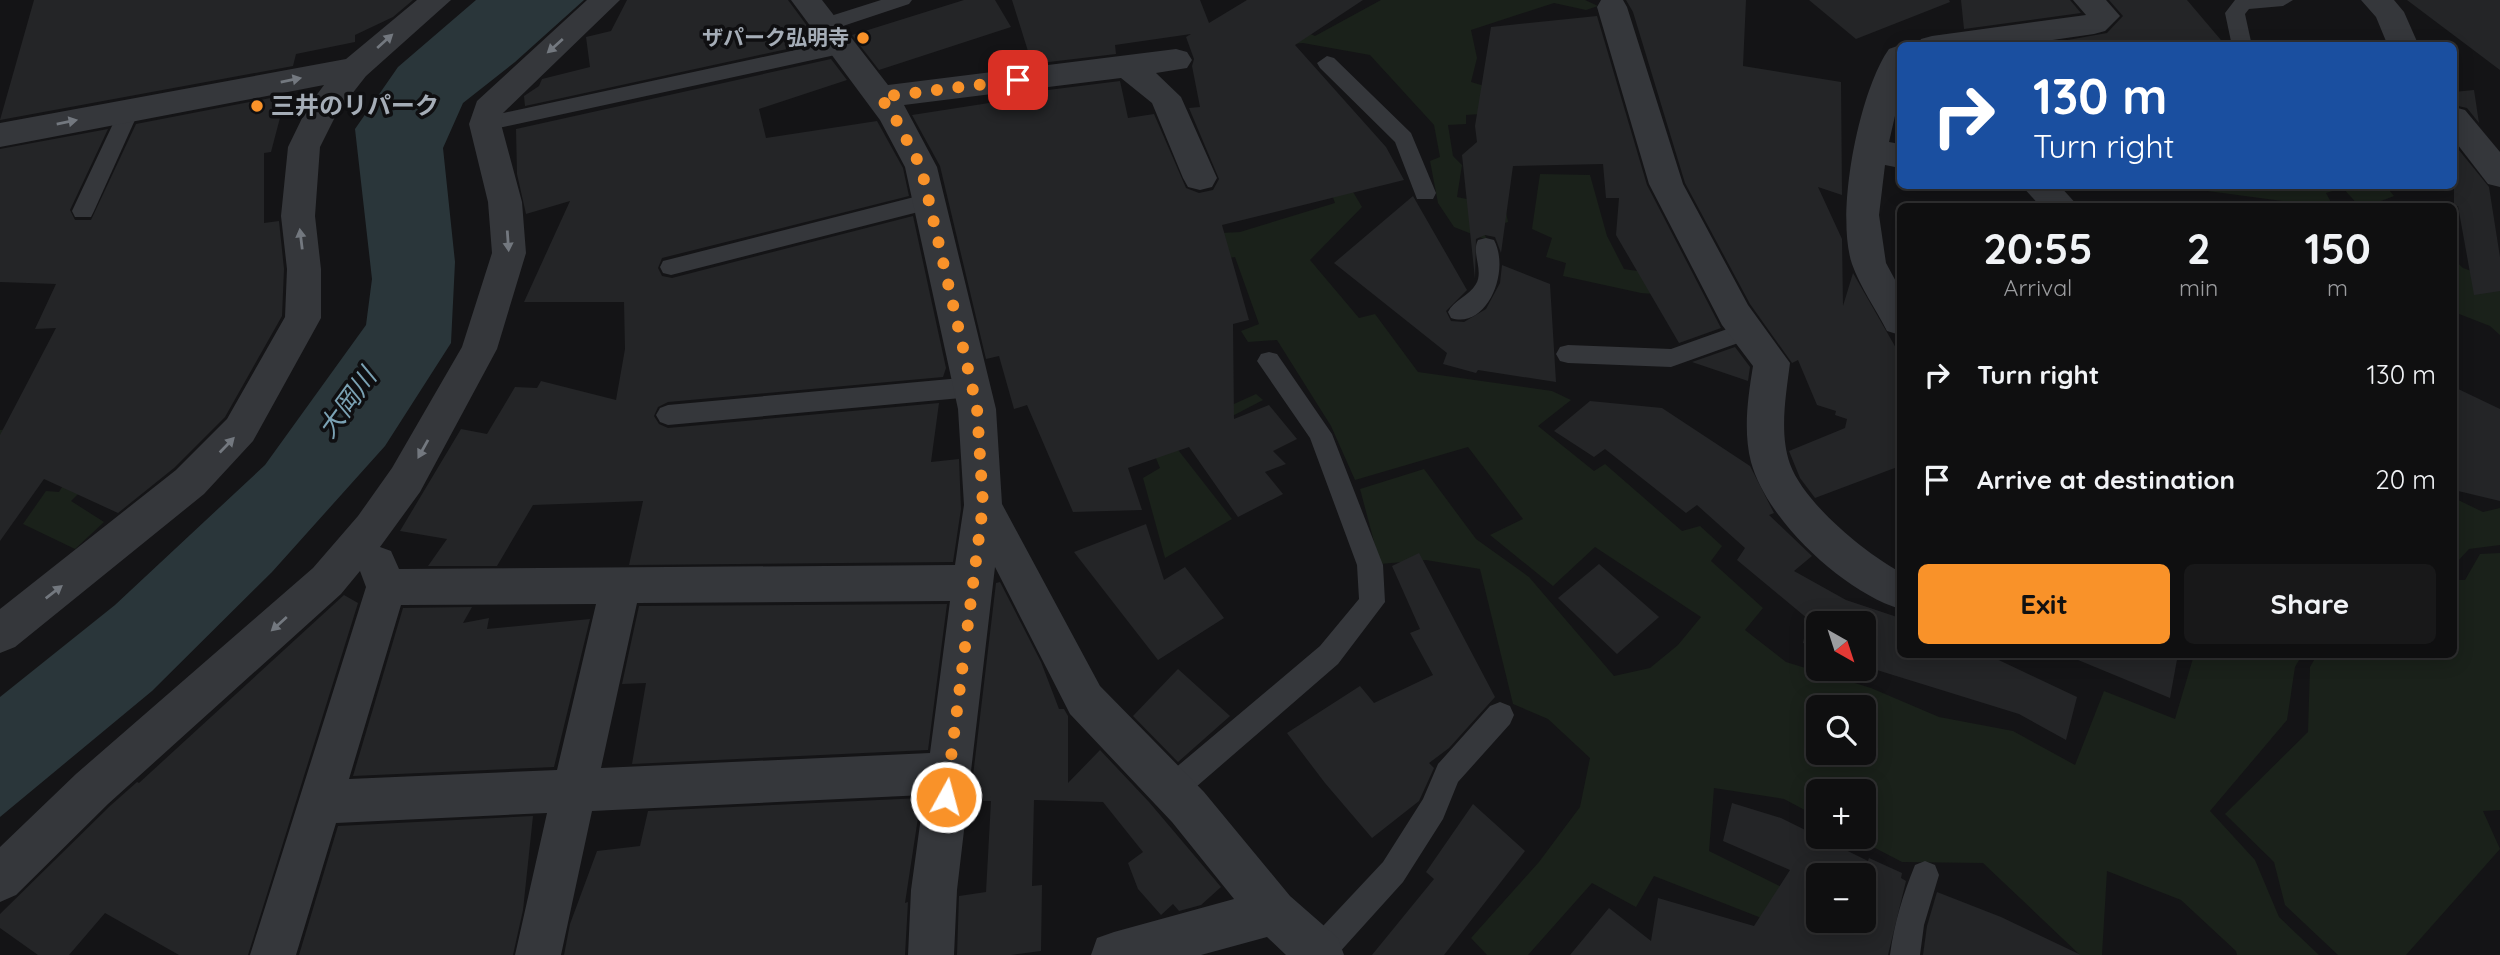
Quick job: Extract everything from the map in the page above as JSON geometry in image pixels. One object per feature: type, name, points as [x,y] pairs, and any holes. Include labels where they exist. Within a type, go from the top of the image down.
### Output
[{"type":"street","points":[[2,631],[190,482],[240,430],[303,318],[304,269],[298,216],[304,147],[323,108],[355,68],[436,0]]},
{"type":"street","points":[[0,879],[92,789],[327,581],[365,536],[406,480],[480,349],[509,253],[505,202],[485,124],[488,109],[495,99],[605,0]]},
{"type":"street","points":[[1961,42],[2094,24],[2105,16],[2088,0]]},
{"type":"street","points":[[2376,0],[2389,12],[2402,42]]},
{"type":"street","points":[[1612,7],[1666,184],[1735,315],[1772,363],[1766,400],[1768,440],[1774,474],[1801,512],[1835,545],[1884,586],[1897,590]]},
{"type":"street","points":[[824,24],[893,114],[921,167],[977,408],[983,505],[934,890],[931,955]]},
{"type":"street","points":[[880,97],[1176,60]]},
{"type":"street","points":[[1897,60],[1891,69],[1885,153],[1862,215],[1869,263],[1897,315]]},
{"type":"street","points":[[1128,66],[1165,97],[1200,178]]},
{"type":"street","points":[[0,135],[355,68]]},
{"type":"street","points":[[2457,122],[2500,175]]},
{"type":"street","points":[[2042,189],[2058,203]]},
{"type":"street","points":[[983,505],[1085,699],[1171,790],[1274,912],[1320,954]]},
{"type":"street","points":[[273,955],[386,587],[365,536]]},
{"type":"street","points":[[386,587],[973,583]]},
{"type":"street","points":[[538,955],[620,586]]},
{"type":"street","points":[[320,802],[575,788],[949,773]]},
{"type":"street","points":[[1114,955],[1274,912]]},
{"type":"lane","points":[[485,124],[902,0]]},
{"type":"lane","points":[[2241,42],[2235,13],[2243,3],[2283,0]]},
{"type":"lane","points":[[1327,63],[1404,138],[1425,193]]},
{"type":"lane","points":[[83,211],[129,111]]},
{"type":"lane","points":[[671,267],[930,201]]},
{"type":"lane","points":[[1459,312],[1484,295],[1492,267],[1486,246]]},
{"type":"lane","points":[[1568,354],[1671,358],[1747,331]]},
{"type":"lane","points":[[1171,790],[1329,654],[1373,603],[1370,565],[1320,434],[1269,361]]},
{"type":"lane","points":[[668,415],[972,387]]},
{"type":"lane","points":[[1320,954],[1393,872],[1433,809],[1448,773],[1500,715]]},
{"type":"lane","points":[[1905,955],[1909,925],[1926,875]]},
{"type":"shaded area","points":[[1381,0],[1585,0],[1598,6],[1586,10],[1554,3],[1471,30],[1477,58],[1471,82],[1521,97],[1495,113],[1466,115],[1466,124],[1448,125],[1453,156],[1462,165],[1457,197],[1505,207],[1508,222],[1483,230],[1487,240],[1454,227],[1438,203],[1430,161],[1440,157],[1434,125],[1370,55],[1303,43],[1270,46],[1301,30],[1315,36]]},
{"type":"shaded area","points":[[1317,154],[1331,155],[1362,207],[1310,260],[1359,318],[1375,314],[1418,372],[1552,391],[1571,400],[1538,426],[1594,471],[1605,464],[1682,531],[1700,526],[1722,546],[1711,561],[1763,608],[1745,630],[1786,662],[1806,668],[1806,681],[1848,681],[1939,717],[2013,731],[2075,765],[2104,691],[2175,719],[2193,658],[2300,658],[2295,667],[2287,720],[2210,811],[2255,860],[2279,917],[2319,955],[2237,955],[2236,951],[2181,900],[2107,871],[2102,955],[2080,955],[1983,863],[1902,862],[1876,848],[1876,779],[1806,779],[1806,811],[1784,799],[1714,788],[1709,851],[1806,899],[1806,924],[1795,931],[1654,876],[1636,907],[1592,883],[1528,955],[1487,955],[1471,938],[1539,862],[1580,807],[1590,758],[1548,719],[1513,704],[1480,569],[1426,560],[1380,564],[1360,489],[1424,469],[1476,539],[1529,577],[1614,676],[1650,668],[1678,645],[1701,617],[1595,547],[1553,586],[1490,535],[1523,519],[1468,447],[1355,480],[1331,426],[1277,340],[1248,342],[1241,331],[1259,324],[1235,257],[1168,268],[1183,235],[1240,232],[1335,203]]},
{"type":"shaded area","points":[[1540,174],[1590,175],[1607,236],[1624,269],[1684,278],[1678,296],[1641,293],[1563,276],[1566,263],[1546,257],[1552,238],[1532,229]]},
{"type":"shaded area","points":[[2192,189],[2340,189],[2326,193],[2331,203],[2298,203]]},
{"type":"shaded area","points":[[2344,189],[2388,189],[2394,196],[2376,203],[2356,203]]},
{"type":"shaded area","points":[[2457,263],[2463,268],[2500,281],[2500,335],[2490,326],[2457,313]]},
{"type":"shaded area","points":[[1256,394],[1263,400],[1175,446],[1232,519],[1165,558],[1143,478],[1160,468],[1139,417],[1170,433]]},
{"type":"shaded area","points":[[115,419],[135,437],[71,501],[104,522],[75,549],[23,524],[46,491],[59,492],[86,448],[0,441],[0,430]]},
{"type":"shaded area","points":[[2457,499],[2483,512],[2500,508],[2500,545],[2469,549],[2457,562]]},
{"type":"shaded area","points":[[2500,553],[2500,810],[2483,811],[2500,849],[2406,955],[2338,955],[2285,905],[2274,862],[2225,814],[2308,732],[2310,667],[2315,658],[2457,658],[2457,580],[2465,580],[2480,554]]},
{"type":"water","name":"大岡川","points":[[476,0],[584,0],[515,62],[463,103],[443,148],[455,262],[451,343],[385,446],[272,572],[152,691],[0,817],[0,697],[115,605],[265,465],[366,325],[372,279],[355,129],[398,67]]},
{"type":"building","points":[[34,0],[413,0],[393,17],[355,35],[355,42],[296,54],[293,66],[0,120]]},
{"type":"building","points":[[627,0],[788,0],[819,42],[525,106],[524,96],[539,86],[542,79],[590,67],[586,37],[611,31]]},
{"type":"building","points":[[964,0],[995,0],[1011,27],[879,70],[852,35]]},
{"type":"building","points":[[1012,0],[1200,0],[1209,23],[1247,0],[1363,0],[1295,45],[1386,147],[1404,180],[1222,225],[1249,320],[1233,324],[1234,419],[1269,405],[1297,439],[1273,451],[1286,464],[1265,472],[1283,494],[1238,517],[1189,447],[1128,468],[1142,510],[1073,512],[1027,405],[1014,409],[999,356],[986,359],[940,166],[912,115],[1041,95],[1040,91],[1120,81],[1128,118],[1154,114],[1186,188],[1199,193],[1213,190],[1219,179],[1189,108],[1200,107],[1192,66],[1194,59],[1186,37],[1191,34],[1115,45],[1116,54],[1032,64]]},
{"type":"building","points":[[1626,0],[1746,0],[1743,66],[1841,82],[1842,195],[1818,187],[1842,239],[1843,306],[1853,273],[1897,350],[1897,467],[1815,498],[1800,478],[1789,451],[1845,428],[1847,419],[1835,415],[1836,411],[1817,405],[1798,360],[1792,363],[1750,304],[1685,183],[1633,12]]},
{"type":"building","points":[[1809,0],[1949,0],[1950,2],[1856,39]]},
{"type":"building","points":[[1961,0],[2070,0],[2081,13],[1964,29]]},
{"type":"building","points":[[2109,0],[2187,0],[2223,42],[2056,42],[2107,33],[2123,16]]},
{"type":"building","points":[[2407,0],[2500,0],[2500,70]]},
{"type":"building","points":[[1597,16],[1647,185],[1721,328],[1679,343],[1616,235],[1619,198],[1606,198],[1603,164],[1513,166],[1501,253],[1495,237],[1485,235],[1476,239],[1475,279],[1462,155],[1477,142],[1475,126],[1491,27]]},
{"type":"building","points":[[831,59],[847,80],[759,109],[766,138],[877,121],[903,168],[909,196],[662,258],[658,268],[662,276],[672,278],[913,216],[946,368],[943,377],[668,402],[658,407],[654,416],[659,424],[668,428],[939,403],[931,462],[959,459],[961,509],[953,562],[629,565],[643,501],[533,505],[497,566],[428,566],[447,539],[400,531],[461,429],[487,434],[515,387],[537,388],[541,381],[616,400],[625,349],[624,302],[524,302],[570,201],[526,214],[517,174],[516,129]]},
{"type":"building","points":[[2474,90],[2479,123],[2467,108],[2457,106],[2457,92]]},
{"type":"building","points":[[286,95],[271,152],[264,153],[264,223],[279,221],[284,269],[282,316],[225,417],[174,468],[118,513],[44,479],[0,541],[0,435],[56,328],[35,329],[56,284],[0,282],[0,149],[108,129],[70,210],[75,220],[91,220],[136,124]]},
{"type":"building","points":[[2457,148],[2489,187],[2500,257],[2500,291],[2474,295],[2458,206],[2454,203],[2454,189],[2457,189]]},
{"type":"building","points":[[1413,196],[1467,290],[1446,311],[1451,321],[1464,322],[1486,309],[1500,283],[1502,265],[1550,284],[1556,382],[1478,370],[1476,373],[1443,364],[1447,353],[1334,263]]},
{"type":"building","points":[[1735,347],[1750,367],[1748,381],[1692,362]]},
{"type":"building","points":[[2457,388],[2500,409],[2500,501],[2457,491]]},
{"type":"building","points":[[1590,401],[1662,408],[1750,466],[1774,513],[1769,515],[1812,556],[1794,571],[1846,600],[1897,617],[1897,658],[1994,658],[2077,697],[2066,740],[2019,714],[1876,670],[1876,611],[1806,611],[1806,617],[1737,560],[1745,548],[1697,505],[1686,513],[1605,449],[1594,457],[1554,431]]},
{"type":"building","points":[[1146,524],[1164,580],[1185,567],[1224,618],[1158,660],[1074,552]]},
{"type":"building","points":[[1419,553],[1495,697],[1449,748],[1429,763],[1434,768],[1419,801],[1372,838],[1287,733],[1360,686],[1374,703],[1433,675],[1410,633],[1420,629],[1392,566]]},
{"type":"building","points":[[1599,564],[1659,617],[1617,654],[1558,598]]},
{"type":"building","points":[[1000,582],[1041,662],[1059,709],[1064,709],[1068,716],[1068,783],[1100,750],[1149,802],[1221,887],[1201,905],[1179,911],[1173,904],[1161,915],[1138,889],[1128,863],[1143,852],[1103,802],[1034,800],[1032,886],[1042,885],[1041,951],[1011,955],[957,955],[959,896],[986,892],[991,801],[970,801],[996,583]]},
{"type":"building","points":[[344,595],[358,603],[248,955],[179,955],[105,913],[69,955],[38,955],[0,928],[0,914],[110,806],[139,783]]},
{"type":"building","points":[[947,604],[928,750],[632,764],[646,683],[622,684],[639,606]]},
{"type":"building","points":[[472,607],[463,623],[489,618],[487,629],[590,619],[554,767],[353,776],[403,608]]},
{"type":"building","points":[[2073,658],[2177,658],[2170,698]]},
{"type":"building","points":[[1178,669],[1230,716],[1178,762],[1133,716]]},
{"type":"building","points":[[921,798],[905,903],[908,902],[905,955],[564,955],[570,924],[597,851],[640,846],[648,811]]},
{"type":"building","points":[[1732,803],[1781,818],[1806,830],[1806,849],[1844,849],[1902,873],[1901,878],[1906,881],[1888,955],[1570,955],[1609,908],[1651,941],[1658,898],[1754,926],[1790,870],[1723,841]]},
{"type":"building","points":[[1473,804],[1525,851],[1444,955],[1372,955],[1434,879],[1426,872]]},
{"type":"building","points":[[533,816],[523,910],[513,955],[299,955],[338,826]]},
{"type":"building","points":[[1937,892],[2001,917],[2081,955],[1923,955],[1927,926]]},
{"type":"place","name":"ザパーク弘明寺","points":[[863,38]]},
{"type":"place","name":"三井のリパーク","points":[[257,106]]},
{"type":"route","points":[[946,797],[983,505],[977,408],[921,167],[893,114],[880,97],[1018,80]]}]
